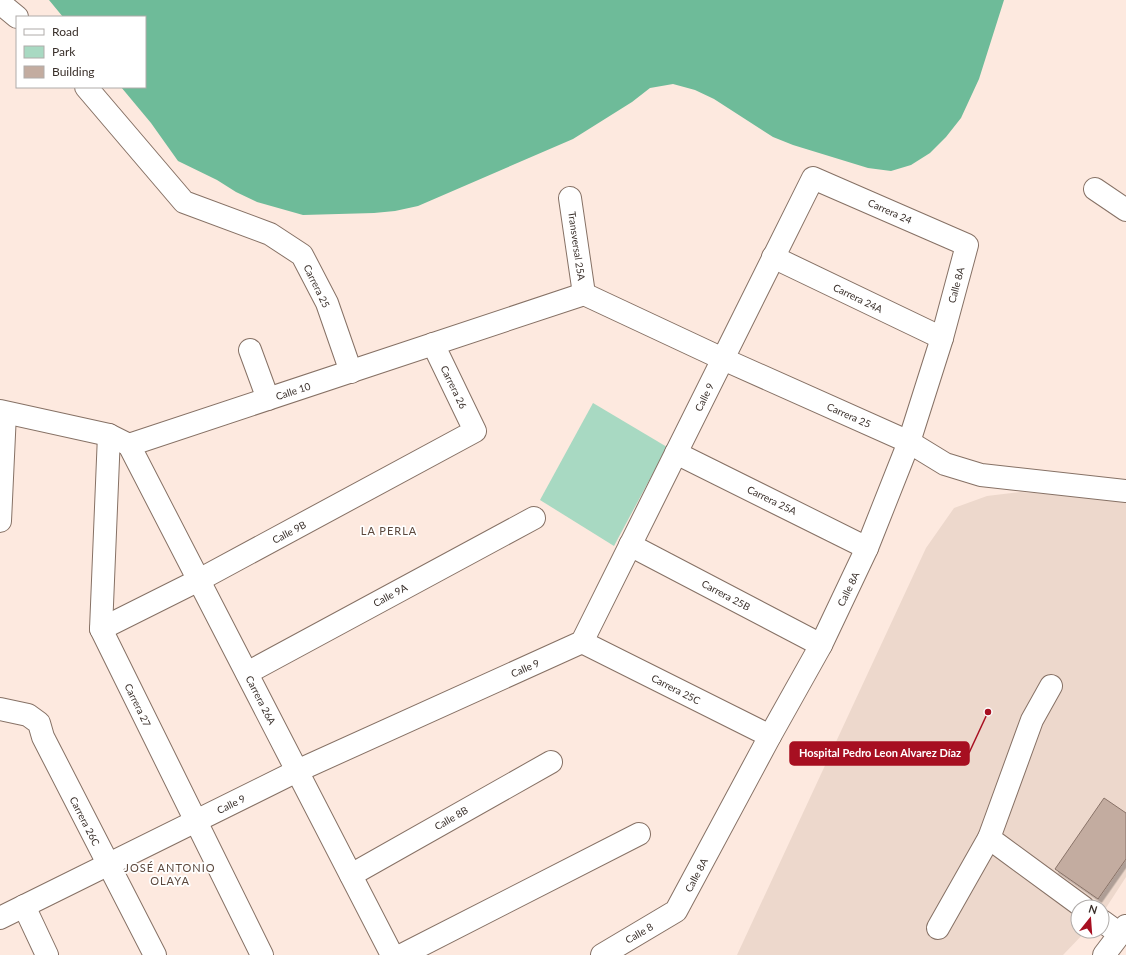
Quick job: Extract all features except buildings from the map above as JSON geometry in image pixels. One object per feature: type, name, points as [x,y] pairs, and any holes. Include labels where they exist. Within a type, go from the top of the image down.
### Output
[{"type":"street","points":[[0,3],[16,16]]},
{"type":"street","name":"Carrera 25","points":[[87,88],[184,202],[270,234],[302,255],[327,303],[350,372]]},
{"type":"street","name":"Carrera 24","points":[[813,178],[967,245]]},
{"type":"street","name":"Calle 9","points":[[0,918],[297,771],[582,642],[813,178]]},
{"type":"street","points":[[1095,189],[1126,210]]},
{"type":"street","name":"Transversal 25A","points":[[570,198],[584,294]]},
{"type":"street","name":"Calle 8A","points":[[676,911],[770,736],[821,645],[868,548],[909,442],[942,338],[967,245]]},
{"type":"street","name":"Carrera 24A","points":[[773,257],[942,338]]},
{"type":"street","name":"Carrera 25","points":[[584,294],[722,359],[909,442],[945,464],[981,475],[1126,491]]},
{"type":"street","name":"Calle 10","points":[[129,445],[584,294]]},
{"type":"street","name":"Carrera 26","points":[[433,344],[475,431]]},
{"type":"street","points":[[250,350],[268,399]]},
{"type":"street","points":[[0,521],[3,412],[109,435],[129,445]]},
{"type":"street","name":"Calle 9B","points":[[101,629],[199,580],[475,431]]},
{"type":"street","name":"Carrera 27","points":[[109,435],[101,629],[262,955]]},
{"type":"street","name":"Carrera 26A","points":[[129,445],[392,955]]},
{"type":"street","name":"Carrera 25A","points":[[676,453],[868,548]]},
{"type":"street","name":"Calle 9A","points":[[247,673],[534,518]]},
{"type":"street","name":"Carrera 25B","points":[[630,544],[821,645]]},
{"type":"street","name":"Carrera 25C","points":[[582,642],[770,736]]},
{"type":"street","points":[[938,928],[989,838],[1032,720],[1051,686]]},
{"type":"street","name":"Carrera 26C","points":[[0,709],[28,715],[39,723],[42,737],[155,955]]},
{"type":"street","name":"Calle 8B","points":[[351,875],[551,762]]},
{"type":"street","points":[[402,955],[639,834]]},
{"type":"street","points":[[989,838],[1072,899]]},
{"type":"street","points":[[24,906],[47,955]]},
{"type":"street","name":"Calle 8","points":[[602,955],[676,911]]},
{"type":"street","points":[[1104,955],[1123,930],[1110,924]]},
{"type":"shaded area","points":[[1020,492],[1126,502],[1126,877],[1110,902],[1110,899],[1070,899],[1070,939],[1078,939],[1063,955],[737,955],[926,548],[954,508],[987,496]]},
{"type":"green space","points":[[49,0],[1004,0],[979,79],[961,118],[946,137],[930,153],[911,165],[891,171],[868,168],[793,145],[773,137],[714,99],[695,90],[673,84],[650,88],[632,102],[573,139],[418,206],[395,211],[374,213],[303,215],[257,202],[178,161],[151,123],[122,88],[146,88],[146,16],[62,16]]},
{"type":"green space","points":[[593,403],[667,447],[614,546],[540,500]]},
{"type":"place","name":"Hospital Pedro Leon Alvarez Díaz","points":[[988,712]]},
{"type":"district","name":"LA PERLA","points":[[389,531]]},
{"type":"district","name":"JOSÉ ANTONIO OLAYA","points":[[170,874]]}]
